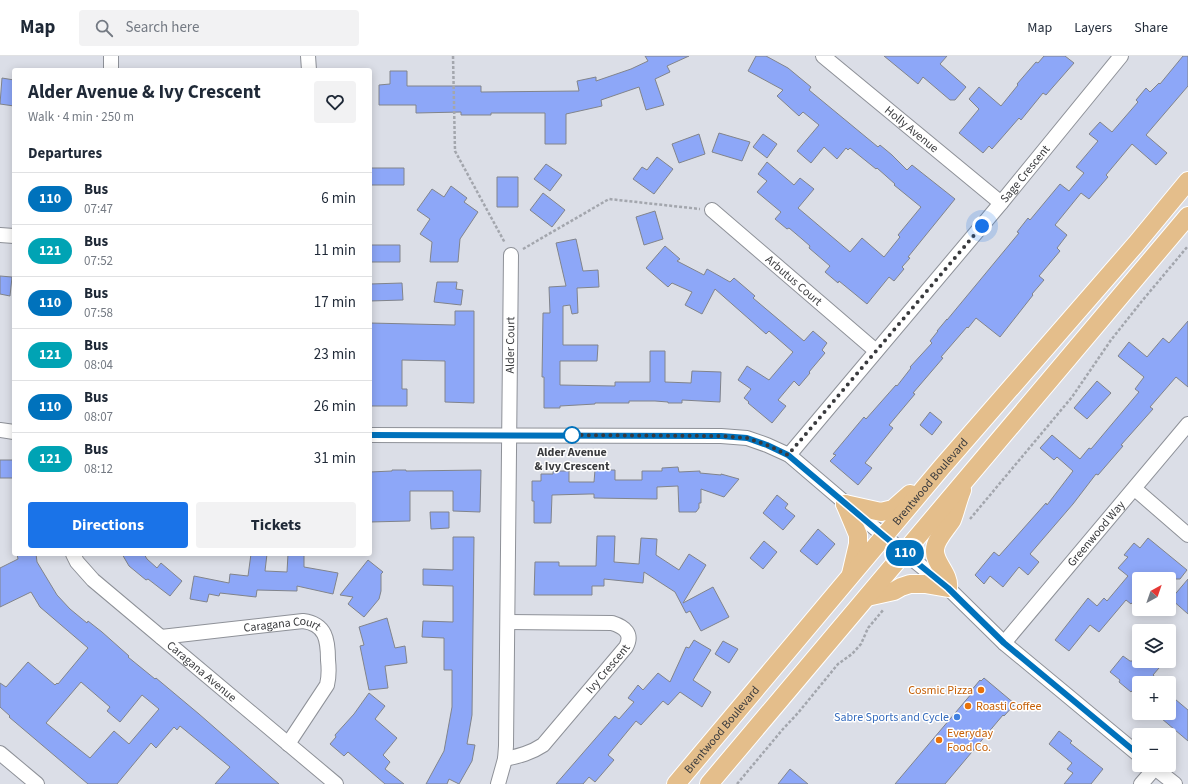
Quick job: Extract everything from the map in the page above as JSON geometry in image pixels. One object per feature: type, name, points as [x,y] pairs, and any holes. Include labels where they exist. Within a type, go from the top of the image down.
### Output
[{"type":"main road","name":"Brentwood Boulevard","points":[[676,784],[942,467],[1136,244],[1188,181]]},
{"type":"main road","name":"Brentwood Boulevard","points":[[710,784],[1188,216]]},
{"type":"main road","points":[[845,504],[881,512],[893,509],[942,467]]},
{"type":"main road","points":[[867,597],[894,591],[910,584],[925,584],[948,588],[949,583],[937,558],[935,550],[940,538],[951,520],[964,481]]},
{"type":"main road","points":[[845,504],[858,535],[858,544],[851,576]]},
{"type":"street","points":[[111,56],[111,68]]},
{"type":"street","points":[[308,56],[309,68]]},
{"type":"street","name":"Holly Avenue","points":[[823,56],[1001,203]]},
{"type":"street","name":"Sage Crescent","points":[[788,455],[1001,203],[1121,56]]},
{"type":"street","name":"Arbutus Court","points":[[712,210],[876,351]]},
{"type":"street","points":[[0,235],[12,236]]},
{"type":"street","name":"Alder Court","points":[[509,434],[511,255]]},
{"type":"street","name":"Greenwood Way","points":[[1004,643],[1135,489],[1188,424]]},
{"type":"street","points":[[0,430],[12,432]]},
{"type":"street","points":[[498,784],[505,759],[508,622],[509,434]]},
{"type":"street","points":[[372,435],[509,434],[721,436],[747,438],[767,445],[788,455],[845,504],[948,588],[1004,643],[1132,749]]},
{"type":"street","points":[[1135,489],[1188,535]]},
{"type":"street","name":"Caragana Avenue","points":[[74,556],[77,562],[93,580],[336,784]]},
{"type":"street","name":"Caragana Court","points":[[161,637],[303,621],[312,622],[320,628],[328,644],[329,679],[327,685],[288,744]]},
{"type":"street","name":"Ivy Crescent","points":[[505,759],[522,755],[543,745],[629,642],[628,635],[625,630],[620,625],[612,623],[508,622]]},
{"type":"street","points":[[0,753],[37,784]]},
{"type":"street","points":[[1141,784],[1149,772]]},
{"type":"street","points":[[1159,772],[1175,784]]},
{"type":"path","points":[[453,56],[455,151],[511,255],[609,199],[712,210]]},
{"type":"path","points":[[966,524],[1072,397],[1111,340],[1188,246]]},
{"type":"path","points":[[737,784],[783,729],[798,714],[838,664],[852,654],[861,644],[868,628],[885,607]]},
{"type":"building","points":[[645,56],[689,56],[667,66],[670,72],[655,79],[664,105],[646,110],[639,87],[601,100],[602,106],[566,114],[566,144],[545,144],[545,113],[491,113],[491,115],[461,115],[461,112],[416,113],[416,105],[379,105],[379,85],[390,84],[390,71],[407,71],[407,86],[481,86],[481,92],[579,91],[577,81],[596,77],[596,81],[631,69],[648,61]]},
{"type":"building","points":[[756,56],[766,56],[788,68],[811,87],[809,90],[878,147],[880,145],[907,170],[912,165],[955,199],[908,257],[910,258],[902,267],[904,269],[894,281],[889,277],[867,304],[839,281],[838,283],[825,272],[830,266],[809,248],[810,246],[802,239],[775,219],[781,212],[757,192],[767,181],[758,174],[767,162],[794,185],[800,178],[814,189],[798,208],[850,252],[862,238],[884,257],[900,237],[898,235],[921,207],[894,185],[895,184],[877,168],[876,169],[850,148],[848,150],[846,148],[837,159],[824,147],[811,163],[797,151],[819,125],[803,112],[799,116],[777,96],[783,90],[748,71]]},
{"type":"building","points":[[884,56],[947,56],[940,64],[966,87],[955,100],[950,100],[923,77],[918,84]]},
{"type":"building","points":[[1044,56],[1065,56],[1074,63],[1046,95],[1043,93],[1021,120],[1019,118],[992,149],[989,146],[983,153],[959,133],[979,109],[969,99],[979,87],[1001,106],[1018,85],[1017,84],[1036,62],[1038,63]]},
{"type":"building","points":[[1183,56],[1188,56],[1188,86],[1146,135],[1167,153],[1156,165],[1132,144],[1106,175],[1108,177],[1089,199],[1081,193],[1055,225],[1067,235],[1057,248],[1060,251],[1039,276],[1044,280],[1032,294],[1033,295],[1000,337],[976,318],[968,328],[967,327],[941,357],[943,358],[913,393],[915,394],[889,425],[893,428],[865,463],[872,468],[858,485],[830,461],[836,455],[833,454],[864,417],[866,419],[896,385],[897,386],[911,368],[910,367],[932,343],[930,341],[937,331],[1019,233],[1017,232],[1028,218],[1030,220],[1060,184],[1069,191],[1084,173],[1076,167],[1098,141],[1089,134],[1100,122],[1112,132],[1138,102],[1136,100],[1146,88],[1150,92],[1159,83],[1160,84]]},
{"type":"building","points":[[2,78],[12,80],[12,106],[0,104]]},
{"type":"building","points":[[719,133],[750,142],[742,161],[712,152]]},
{"type":"building","points":[[699,134],[705,154],[679,163],[672,144]]},
{"type":"building","points":[[763,134],[777,144],[767,158],[753,147]]},
{"type":"building","points":[[657,157],[673,169],[654,194],[633,179],[642,167],[647,170]]},
{"type":"building","points":[[546,164],[562,175],[550,191],[534,179]]},
{"type":"building","points":[[372,168],[404,168],[404,185],[372,185]]},
{"type":"building","points":[[497,177],[518,177],[518,207],[497,207]]},
{"type":"building","points":[[451,186],[467,198],[464,202],[478,212],[460,239],[458,262],[430,262],[432,242],[420,234],[430,219],[417,210],[432,189],[444,197]]},
{"type":"building","points":[[543,193],[565,210],[552,227],[530,210]]},
{"type":"building","points":[[655,211],[663,239],[644,245],[636,217]]},
{"type":"building","points":[[576,239],[583,271],[598,270],[599,287],[577,288],[578,313],[572,314],[570,305],[563,306],[563,345],[598,345],[597,361],[560,361],[560,385],[615,386],[615,382],[650,382],[650,351],[665,351],[665,382],[691,383],[692,371],[721,372],[720,402],[682,400],[682,403],[629,401],[629,403],[595,403],[560,406],[560,408],[544,408],[544,377],[542,377],[543,313],[550,313],[549,287],[566,286],[556,243]]},
{"type":"building","points":[[372,245],[400,245],[400,262],[372,262]]},
{"type":"building","points":[[665,246],[680,259],[677,261],[704,275],[707,269],[730,282],[734,278],[755,296],[753,298],[804,341],[813,331],[827,343],[822,350],[825,353],[799,386],[794,381],[778,400],[786,406],[772,423],[744,398],[751,389],[738,380],[747,366],[769,380],[793,352],[769,331],[766,334],[715,289],[702,314],[685,305],[692,292],[672,283],[668,287],[646,268]]},
{"type":"building","points":[[0,276],[12,277],[10,296],[0,294]]},
{"type":"building","points":[[437,282],[457,282],[456,289],[463,290],[461,305],[434,302]]},
{"type":"building","points":[[402,283],[403,300],[372,301],[372,284]]},
{"type":"building","points":[[455,311],[474,311],[474,403],[445,402],[445,361],[402,360],[402,389],[407,389],[407,406],[372,406],[372,323],[455,325]]},
{"type":"building","points":[[1188,321],[1188,387],[1176,377],[1150,407],[1153,409],[1121,445],[1123,446],[1098,475],[1096,474],[1073,504],[1030,554],[1039,562],[1028,575],[1019,567],[1003,587],[990,576],[984,584],[975,575],[994,552],[999,556],[1046,503],[1047,505],[1073,471],[1057,457],[1054,460],[1040,448],[1052,435],[1080,459],[1089,448],[1091,449],[1139,392],[1135,389],[1144,377],[1118,356],[1129,342],[1147,357],[1163,338],[1169,343]]},
{"type":"building","points":[[1097,381],[1111,393],[1087,419],[1074,408]]},
{"type":"building","points":[[930,412],[942,422],[932,435],[920,425]]},
{"type":"building","points":[[0,460],[12,460],[12,478],[0,478]]},
{"type":"building","points":[[678,467],[679,472],[700,471],[700,473],[721,474],[739,479],[724,497],[701,489],[701,503],[699,503],[699,508],[696,512],[679,512],[678,486],[657,487],[657,499],[594,498],[594,494],[552,495],[551,523],[534,523],[532,481],[541,481],[541,474],[553,474],[553,471],[569,471],[569,482],[594,482],[595,470],[615,470],[615,480],[642,480],[642,471],[662,471],[662,468]]},
{"type":"building","points":[[481,470],[480,512],[453,511],[453,491],[410,491],[410,521],[372,522],[372,472]]},
{"type":"building","points":[[777,495],[788,504],[785,508],[795,516],[783,530],[763,513]]},
{"type":"building","points":[[430,512],[449,512],[449,528],[431,529]]},
{"type":"building","points":[[818,529],[835,544],[817,565],[800,551]]},
{"type":"building","points":[[597,536],[615,536],[614,562],[639,564],[641,538],[657,539],[656,555],[679,570],[689,554],[706,565],[683,603],[713,587],[729,617],[701,631],[690,611],[686,613],[675,592],[644,572],[643,583],[604,579],[604,586],[592,586],[592,595],[534,595],[535,562],[559,562],[559,566],[596,566]]},
{"type":"building","points":[[453,537],[474,537],[472,715],[467,744],[475,745],[472,761],[459,784],[449,779],[447,784],[426,784],[444,751],[452,707],[452,670],[444,670],[444,638],[422,637],[423,621],[453,622],[453,586],[423,585],[423,569],[453,570]]},
{"type":"building","points":[[1148,538],[1187,570],[1180,579],[1176,579],[1176,572],[1132,572],[1131,604],[1126,600],[1099,632],[1090,625],[1069,651],[1055,640],[1088,598],[1097,606],[1104,598],[1107,601],[1128,576],[1118,568],[1128,557],[1124,555],[1134,543],[1140,548]]},
{"type":"building","points":[[764,541],[777,552],[763,569],[750,558]]},
{"type":"building","points":[[17,556],[36,556],[37,562],[57,595],[70,609],[87,623],[88,621],[102,632],[129,656],[128,657],[199,714],[279,784],[215,784],[230,767],[180,726],[177,730],[174,727],[156,748],[151,743],[117,784],[88,784],[9,717],[10,716],[0,707],[0,683],[6,687],[28,662],[55,685],[57,683],[58,684],[88,648],[40,607],[31,592],[0,607],[0,568],[18,559]],"holes":[[[81,682],[110,707],[107,711],[120,722],[142,695],[159,709],[129,744],[114,731],[90,758],[46,723]]]},
{"type":"building","points":[[123,556],[145,556],[157,568],[161,563],[182,581],[170,596],[148,579],[146,580],[129,566]]},
{"type":"building","points":[[251,556],[267,556],[265,571],[287,572],[288,556],[304,556],[304,567],[338,573],[333,594],[297,586],[297,591],[257,590],[256,597],[220,593],[219,596],[209,594],[207,602],[190,599],[194,576],[229,583],[230,574],[248,576]]},
{"type":"building","points":[[368,560],[383,572],[381,574],[381,591],[379,599],[364,617],[348,604],[353,597],[340,595]]},
{"type":"building","points":[[1188,579],[1188,614],[1176,603],[1176,593]]},
{"type":"building","points":[[387,618],[395,648],[405,646],[407,663],[385,666],[388,688],[369,690],[360,646],[364,645],[359,627]]},
{"type":"building","points":[[694,640],[711,650],[693,680],[711,692],[702,707],[680,692],[668,705],[663,701],[641,725],[636,721],[608,755],[614,760],[595,782],[589,777],[583,784],[556,784],[615,716],[619,719],[634,702],[628,698],[638,685],[643,690],[658,673],[670,682],[686,647],[689,648]]},
{"type":"building","points":[[723,641],[738,649],[729,663],[715,654]]},
{"type":"building","points":[[1123,656],[1132,661],[1132,668],[1159,668],[1153,675],[1154,676],[1132,676],[1131,692],[1110,672]]},
{"type":"building","points":[[984,678],[1015,704],[1004,716],[1003,715],[945,784],[895,784],[972,693],[970,692],[980,680],[981,681]]},
{"type":"building","points":[[369,693],[385,706],[375,719],[397,738],[383,755],[390,762],[385,769],[404,784],[385,784],[348,752],[344,756],[330,744],[336,737],[335,735],[354,714]]},
{"type":"building","points":[[1176,700],[1188,710],[1188,741],[1176,731],[1176,728],[1173,728],[1163,720],[1176,720]]},
{"type":"building","points":[[1059,731],[1072,741],[1070,743],[1103,769],[1091,784],[1064,784],[1073,773],[1067,769],[1072,763],[1049,744]]},
{"type":"building","points":[[790,769],[808,784],[778,784]]},
{"type":"bus line","name":"110","points":[[372,435],[523,434],[721,436],[747,438],[767,445],[788,455],[845,504],[915,560],[948,588],[1004,643],[1132,749]]},
{"type":"place","name":"Alder Avenue & Ivy Crescent","points":[[572,435]]},
{"type":"place","name":"Cosmic Pizza","points":[[981,690]]},
{"type":"place","name":"Roasti Coffee","points":[[968,706]]},
{"type":"place","name":"Sabre Sports and Cycle","points":[[957,717]]},
{"type":"place","name":"Everyday Food Co.","points":[[939,740]]},
{"type":"route","points":[[572,435],[566,435],[721,436],[747,438],[788,455],[982,226]]}]
